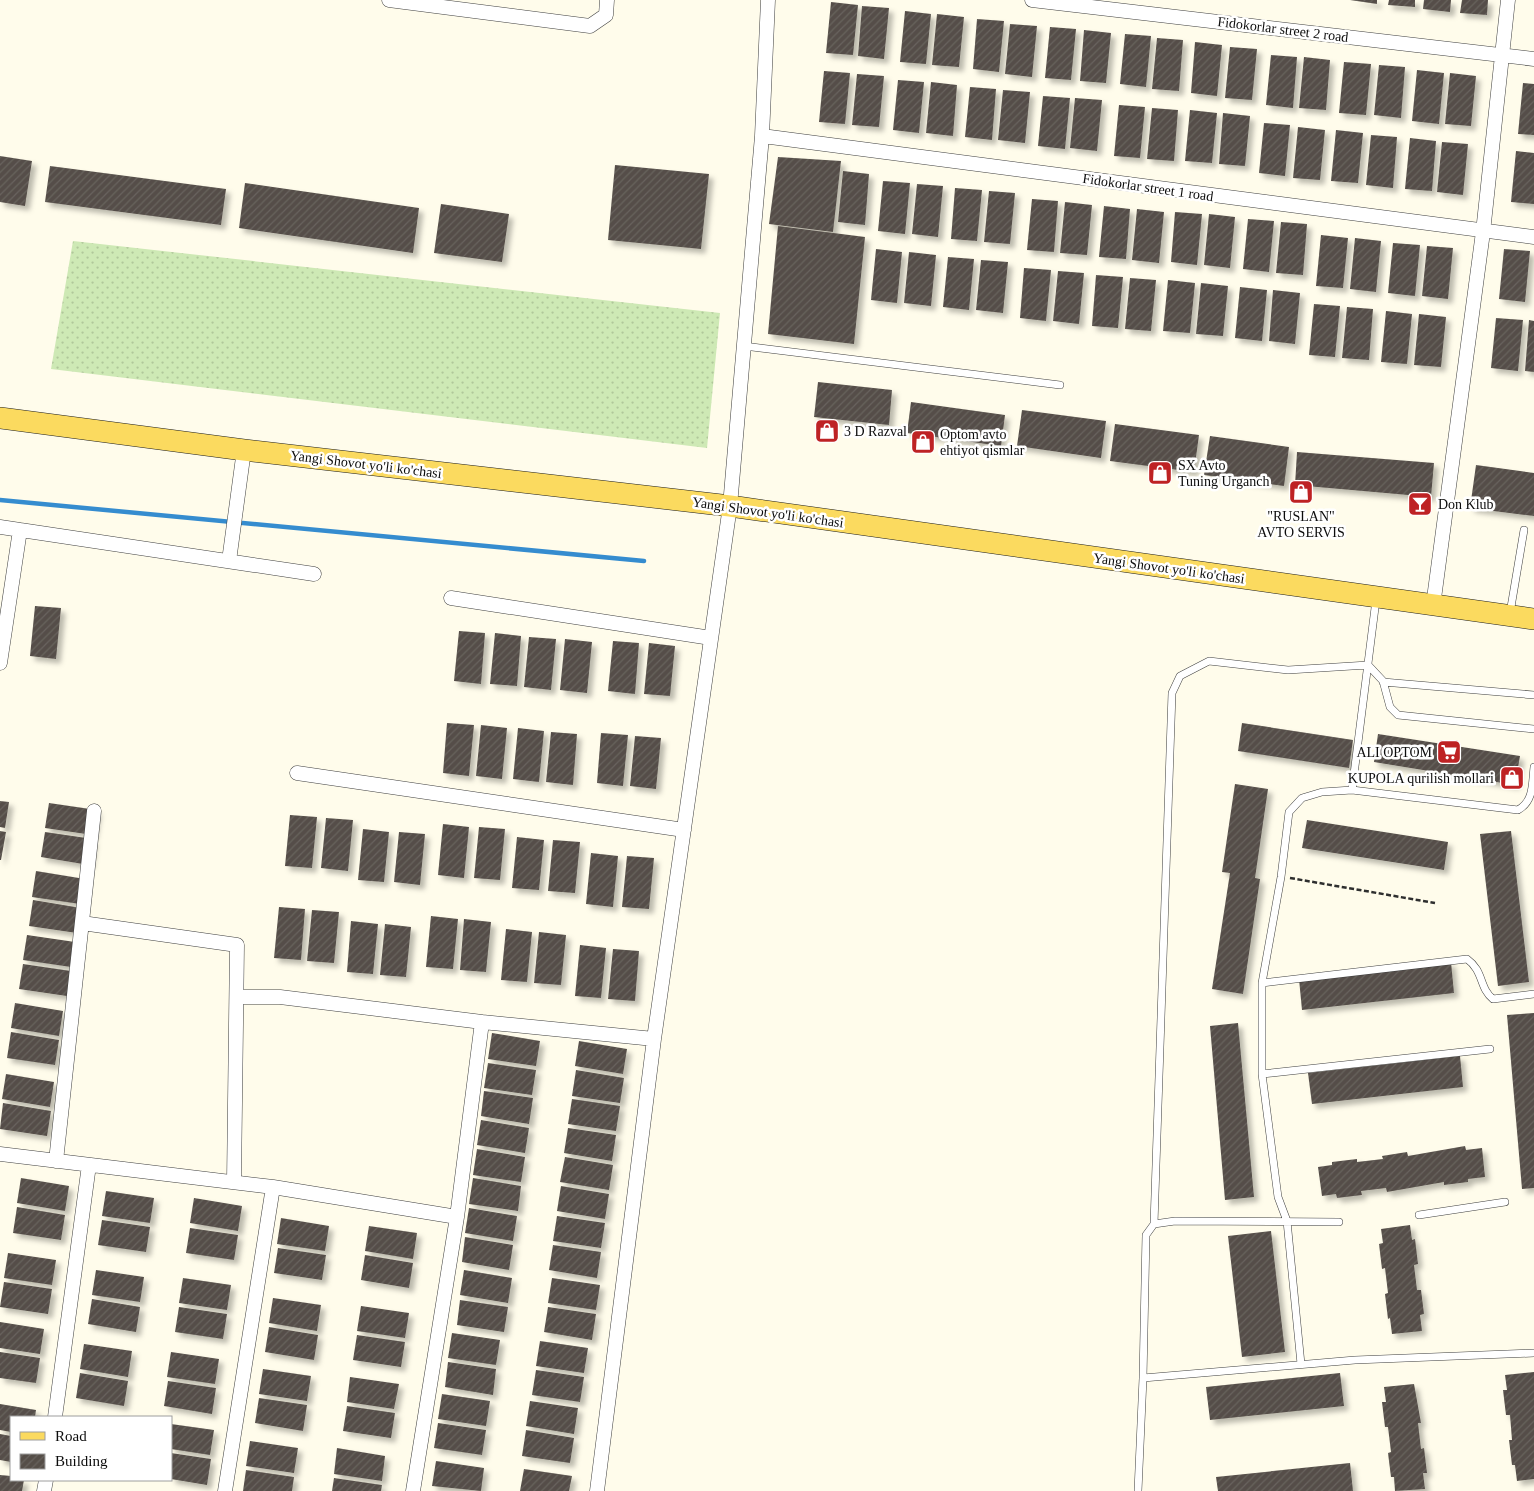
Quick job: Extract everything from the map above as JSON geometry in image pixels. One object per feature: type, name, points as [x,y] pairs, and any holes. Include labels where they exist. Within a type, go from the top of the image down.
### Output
[{"type":"main road","name":"Yangi Shovot yo'li ko'chasi","points":[[0,418],[244,450],[730,506],[1534,619]]},
{"type":"street","points":[[389,0],[590,26],[606,15],[607,0]]},
{"type":"street","points":[[597,1491],[654,1039],[730,506],[762,136],[768,0]]},
{"type":"street","name":"Fidokorlar street 2 road","points":[[1032,0],[1534,59]]},
{"type":"street","points":[[1433,606],[1483,232],[1508,0]]},
{"type":"street","name":"Fidokorlar street 1 road","points":[[762,136],[1483,232],[1534,237]]},
{"type":"street","points":[[229,561],[244,450]]},
{"type":"street","points":[[0,528],[314,574]]},
{"type":"street","points":[[0,663],[20,530]]},
{"type":"street","points":[[451,598],[711,638]]},
{"type":"street","points":[[297,773],[684,830]]},
{"type":"street","points":[[56,1161],[94,810]]},
{"type":"street","points":[[82,923],[237,945],[234,1182]]},
{"type":"street","points":[[237,997],[280,997],[482,1022],[654,1039]]},
{"type":"street","points":[[413,1491],[457,1217],[482,1022]]},
{"type":"street","points":[[0,1154],[273,1187],[457,1217]]},
{"type":"street","points":[[55,1416],[89,1165]]},
{"type":"street","points":[[225,1491],[273,1187]]},
{"type":"lane","points":[[744,346],[1060,385]]},
{"type":"lane","points":[[1509,616],[1524,530]]},
{"type":"lane","points":[[1352,790],[1376,598]]},
{"type":"lane","points":[[1138,1491],[1146,1235],[1154,1224],[1172,693],[1180,676],[1209,661],[1288,670],[1368,665]]},
{"type":"lane","points":[[1368,665],[1384,682],[1390,707],[1398,715],[1534,729]]},
{"type":"lane","points":[[1384,682],[1534,695]]},
{"type":"lane","points":[[1301,1364],[1287,1221],[1278,1197],[1262,1074],[1262,983],[1281,877],[1289,812],[1302,798],[1322,792],[1352,790],[1518,810],[1526,806],[1531,797],[1534,767]]},
{"type":"lane","points":[[1262,983],[1466,959],[1475,965],[1482,978],[1486,993],[1493,999],[1534,994]]},
{"type":"lane","points":[[1262,1074],[1490,1049]]},
{"type":"lane","points":[[1419,1215],[1505,1202]]},
{"type":"lane","points":[[1154,1224],[1175,1221],[1339,1222]]},
{"type":"lane","points":[[1143,1378],[1301,1364],[1435,1356],[1534,1353]]},
{"type":"path","points":[[1281,877],[1435,903]]},
{"type":"green space","points":[[73,241],[720,313],[707,448],[51,369]]},
{"type":"building","points":[[1350,0],[1377,0],[1377,4]]},
{"type":"building","points":[[1389,0],[1415,0],[1415,7],[1388,5]]},
{"type":"building","points":[[1424,0],[1451,0],[1450,12],[1423,9]]},
{"type":"building","points":[[1462,0],[1488,0],[1487,15],[1460,13]]},
{"type":"building","points":[[831,2],[858,5],[853,55],[826,53]]},
{"type":"building","points":[[862,6],[889,8],[884,59],[858,56]]},
{"type":"building","points":[[905,11],[931,14],[926,64],[900,62]]},
{"type":"building","points":[[937,14],[964,17],[959,67],[932,65]]},
{"type":"building","points":[[977,19],[1004,21],[999,72],[973,69]]},
{"type":"building","points":[[1010,24],[1037,26],[1032,77],[1005,74]]},
{"type":"building","points":[[1050,27],[1076,29],[1071,80],[1045,78]]},
{"type":"building","points":[[1084,30],[1111,33],[1106,83],[1080,81]]},
{"type":"building","points":[[1125,34],[1151,36],[1146,87],[1120,84]]},
{"type":"building","points":[[1157,38],[1183,40],[1179,91],[1152,89]]},
{"type":"building","points":[[1195,42],[1222,45],[1217,96],[1191,93]]},
{"type":"building","points":[[1230,47],[1257,49],[1252,100],[1225,98]]},
{"type":"building","points":[[1271,55],[1297,57],[1293,108],[1266,105]]},
{"type":"building","points":[[1304,57],[1330,60],[1326,110],[1299,108]]},
{"type":"building","points":[[1344,62],[1371,64],[1366,115],[1339,113]]},
{"type":"building","points":[[1379,65],[1405,67],[1401,118],[1374,115]]},
{"type":"building","points":[[1417,70],[1444,73],[1439,124],[1412,121]]},
{"type":"building","points":[[824,71],[850,73],[845,124],[819,122]]},
{"type":"building","points":[[1450,73],[1476,76],[1471,126],[1445,124]]},
{"type":"building","points":[[857,74],[884,76],[879,127],[852,125]]},
{"type":"building","points":[[898,80],[924,82],[919,133],[893,130]]},
{"type":"building","points":[[931,82],[957,85],[953,136],[926,133]]},
{"type":"building","points":[[1523,83],[1534,84],[1534,135],[1518,134]]},
{"type":"building","points":[[970,87],[996,89],[992,140],[965,137]]},
{"type":"building","points":[[1003,90],[1030,92],[1025,143],[998,140]]},
{"type":"building","points":[[1043,96],[1070,98],[1065,149],[1038,146]]},
{"type":"building","points":[[1075,98],[1102,100],[1097,151],[1070,148]]},
{"type":"building","points":[[1119,105],[1145,107],[1140,158],[1114,156]]},
{"type":"building","points":[[1152,108],[1178,110],[1174,161],[1147,159]]},
{"type":"building","points":[[1190,110],[1217,113],[1212,163],[1185,161]]},
{"type":"building","points":[[1223,113],[1250,116],[1245,166],[1219,164]]},
{"type":"building","points":[[1264,123],[1290,125],[1285,176],[1259,173]]},
{"type":"building","points":[[1298,127],[1325,130],[1320,180],[1293,178]]},
{"type":"building","points":[[1336,130],[1363,133],[1358,183],[1331,181]]},
{"type":"building","points":[[1371,135],[1397,137],[1393,188],[1366,185]]},
{"type":"building","points":[[1410,138],[1436,141],[1432,191],[1405,189]]},
{"type":"building","points":[[1442,142],[1468,144],[1463,195],[1437,192]]},
{"type":"building","points":[[1516,151],[1534,153],[1534,204],[1511,202]]},
{"type":"building","points":[[0,156],[32,161],[25,206],[0,202]]},
{"type":"building","points":[[778,157],[841,161],[833,232],[769,224]]},
{"type":"building","points":[[615,165],[709,174],[701,249],[608,240]]},
{"type":"building","points":[[50,166],[226,189],[221,225],[45,202]]},
{"type":"building","points":[[843,171],[869,174],[865,225],[838,222]]},
{"type":"building","points":[[883,181],[910,183],[905,234],[878,231]]},
{"type":"building","points":[[245,183],[419,208],[413,253],[239,228]]},
{"type":"building","points":[[917,184],[943,186],[938,237],[912,234]]},
{"type":"building","points":[[955,188],[982,190],[977,241],[951,239]]},
{"type":"building","points":[[989,191],[1015,193],[1010,244],[984,242]]},
{"type":"building","points":[[1032,199],[1058,201],[1054,252],[1027,250]]},
{"type":"building","points":[[1065,202],[1092,205],[1087,255],[1060,253]]},
{"type":"building","points":[[441,204],[509,214],[502,262],[434,253]]},
{"type":"building","points":[[1104,206],[1130,209],[1126,259],[1099,257]]},
{"type":"building","points":[[1137,209],[1164,212],[1159,263],[1132,260]]},
{"type":"building","points":[[1175,212],[1202,214],[1197,265],[1171,262]]},
{"type":"building","points":[[1209,214],[1235,217],[1230,268],[1204,265]]},
{"type":"building","points":[[1248,219],[1274,221],[1269,272],[1243,269]]},
{"type":"building","points":[[1281,222],[1307,224],[1303,275],[1276,273]]},
{"type":"building","points":[[778,226],[865,237],[854,344],[768,334]]},
{"type":"building","points":[[1321,235],[1348,238],[1343,288],[1316,286]]},
{"type":"building","points":[[1355,238],[1381,241],[1376,292],[1350,289]]},
{"type":"building","points":[[1393,243],[1420,245],[1415,296],[1388,293]]},
{"type":"building","points":[[1427,246],[1453,248],[1448,299],[1422,296]]},
{"type":"building","points":[[876,249],[902,252],[897,303],[871,300]]},
{"type":"building","points":[[1504,249],[1530,251],[1525,302],[1499,299]]},
{"type":"building","points":[[909,252],[936,255],[931,306],[904,303]]},
{"type":"building","points":[[948,257],[974,259],[969,310],[943,307]]},
{"type":"building","points":[[981,260],[1008,262],[1003,313],[976,310]]},
{"type":"building","points":[[1024,268],[1051,270],[1046,321],[1020,318]]},
{"type":"building","points":[[1058,271],[1084,273],[1079,324],[1053,321]]},
{"type":"building","points":[[1096,275],[1123,277],[1118,328],[1092,326]]},
{"type":"building","points":[[1130,278],[1156,280],[1151,331],[1125,329]]},
{"type":"building","points":[[1168,280],[1195,283],[1190,333],[1163,331]]},
{"type":"building","points":[[1201,283],[1228,286],[1223,336],[1196,334]]},
{"type":"building","points":[[1240,287],[1267,290],[1262,341],[1235,338]]},
{"type":"building","points":[[1273,290],[1300,293],[1295,344],[1269,341]]},
{"type":"building","points":[[1314,304],[1340,306],[1335,357],[1309,355]]},
{"type":"building","points":[[1347,307],[1373,309],[1369,360],[1342,358]]},
{"type":"building","points":[[1386,311],[1412,314],[1407,364],[1381,362]]},
{"type":"building","points":[[1419,314],[1446,317],[1441,367],[1414,365]]},
{"type":"building","points":[[1496,318],[1523,320],[1518,371],[1491,368]]},
{"type":"building","points":[[1529,320],[1534,321],[1534,372],[1525,371]]},
{"type":"building","points":[[818,382],[892,390],[889,425],[814,417]]},
{"type":"building","points":[[911,402],[1005,415],[1001,446],[907,433]]},
{"type":"building","points":[[1022,410],[1106,421],[1101,458],[1017,446]]},
{"type":"building","points":[[1115,424],[1199,435],[1194,472],[1110,461]]},
{"type":"building","points":[[1210,436],[1289,447],[1284,486],[1204,475]]},
{"type":"building","points":[[1297,452],[1434,463],[1431,497],[1295,485]]},
{"type":"building","points":[[1476,465],[1534,473],[1534,516],[1470,508]]},
{"type":"building","points":[[35,606],[61,608],[56,659],[30,656]]},
{"type":"building","points":[[459,631],[485,633],[481,684],[454,681]]},
{"type":"building","points":[[495,633],[521,636],[517,686],[490,684]]},
{"type":"building","points":[[529,637],[556,639],[551,690],[524,687]]},
{"type":"building","points":[[565,639],[592,642],[587,693],[560,690]]},
{"type":"building","points":[[613,641],[639,643],[635,694],[608,691]]},
{"type":"building","points":[[649,643],[675,646],[670,696],[644,694]]},
{"type":"building","points":[[447,723],[474,725],[469,776],[443,773]]},
{"type":"building","points":[[1242,723],[1353,740],[1349,768],[1238,751]]},
{"type":"building","points":[[481,725],[507,728],[502,779],[476,776]]},
{"type":"building","points":[[518,728],[544,731],[539,782],[513,779]]},
{"type":"building","points":[[551,732],[577,734],[573,785],[546,782]]},
{"type":"building","points":[[601,733],[628,735],[623,786],[597,783]]},
{"type":"building","points":[[1378,734],[1520,756],[1515,785],[1374,762]]},
{"type":"building","points":[[635,736],[661,738],[656,789],[630,786]]},
{"type":"building","points":[[1235,784],[1268,789],[1255,878],[1260,879],[1243,994],[1212,989],[1230,873],[1222,872]]},
{"type":"building","points":[[0,801],[9,802],[5,828],[0,827]]},
{"type":"building","points":[[49,803],[97,810],[93,835],[45,828]]},
{"type":"building","points":[[290,815],[317,817],[312,868],[285,866]]},
{"type":"building","points":[[326,818],[353,820],[348,871],[321,868]]},
{"type":"building","points":[[1307,820],[1448,842],[1444,870],[1302,848]]},
{"type":"building","points":[[443,824],[469,827],[464,878],[438,875]]},
{"type":"building","points":[[479,827],[505,829],[500,880],[474,878]]},
{"type":"building","points":[[363,829],[389,832],[384,882],[358,880]]},
{"type":"building","points":[[0,831],[6,832],[1,860],[0,860]]},
{"type":"building","points":[[1511,831],[1529,982],[1498,986],[1480,834]]},
{"type":"building","points":[[45,832],[93,839],[89,865],[41,857]]},
{"type":"building","points":[[399,832],[425,834],[420,885],[394,882]]},
{"type":"building","points":[[517,837],[544,840],[539,890],[512,888]]},
{"type":"building","points":[[553,840],[580,842],[575,893],[548,891]]},
{"type":"building","points":[[591,853],[618,856],[613,907],[586,904]]},
{"type":"building","points":[[627,856],[654,858],[649,909],[622,907]]},
{"type":"building","points":[[36,871],[85,879],[80,904],[32,897]]},
{"type":"building","points":[[33,900],[81,908],[77,933],[29,926]]},
{"type":"building","points":[[279,907],[305,909],[301,960],[274,958]]},
{"type":"building","points":[[312,910],[339,912],[334,963],[307,961]]},
{"type":"building","points":[[431,916],[458,919],[453,969],[426,967]]},
{"type":"building","points":[[464,919],[491,922],[486,972],[460,970]]},
{"type":"building","points":[[351,921],[378,924],[373,974],[347,972]]},
{"type":"building","points":[[385,924],[411,927],[406,977],[380,975]]},
{"type":"building","points":[[506,929],[532,932],[527,982],[501,980]]},
{"type":"building","points":[[539,932],[566,935],[561,985],[534,983]]},
{"type":"building","points":[[27,935],[75,942],[71,967],[23,960]]},
{"type":"building","points":[[580,945],[606,948],[601,998],[575,996]]},
{"type":"building","points":[[613,949],[639,951],[635,1001],[608,999]]},
{"type":"building","points":[[1451,962],[1454,993],[1302,1010],[1299,979]]},
{"type":"building","points":[[23,964],[71,971],[67,996],[19,989]]},
{"type":"building","points":[[15,1003],[63,1011],[59,1036],[11,1028]]},
{"type":"building","points":[[1534,1013],[1534,1188],[1522,1189],[1507,1015]]},
{"type":"building","points":[[1238,1023],[1254,1197],[1225,1200],[1210,1026]]},
{"type":"building","points":[[11,1032],[59,1040],[55,1065],[7,1058]]},
{"type":"building","points":[[492,1033],[540,1041],[536,1066],[488,1059]]},
{"type":"building","points":[[579,1041],[627,1049],[623,1074],[575,1066]]},
{"type":"building","points":[[1460,1056],[1463,1087],[1312,1104],[1308,1073]]},
{"type":"building","points":[[488,1063],[536,1070],[532,1095],[484,1088]]},
{"type":"building","points":[[576,1070],[624,1078],[620,1103],[572,1096]]},
{"type":"building","points":[[6,1074],[54,1082],[50,1107],[2,1099]]},
{"type":"building","points":[[484,1091],[533,1098],[529,1124],[481,1116]]},
{"type":"building","points":[[572,1099],[620,1106],[616,1131],[568,1124]]},
{"type":"building","points":[[3,1103],[51,1111],[47,1136],[0,1129]]},
{"type":"building","points":[[481,1120],[529,1128],[525,1153],[477,1145]]},
{"type":"building","points":[[568,1128],[616,1135],[612,1161],[564,1153]]},
{"type":"building","points":[[1465,1146],[1466,1150],[1482,1148],[1485,1177],[1468,1179],[1468,1182],[1444,1185],[1444,1182],[1387,1192],[1386,1188],[1361,1191],[1362,1195],[1337,1198],[1336,1194],[1322,1196],[1318,1167],[1332,1165],[1332,1162],[1357,1159],[1357,1162],[1383,1159],[1382,1156],[1407,1152],[1408,1156]]},
{"type":"building","points":[[477,1149],[525,1157],[521,1182],[473,1175]]},
{"type":"building","points":[[565,1157],[613,1165],[609,1190],[560,1182]]},
{"type":"building","points":[[21,1178],[69,1186],[65,1211],[17,1203]]},
{"type":"building","points":[[473,1178],[521,1186],[518,1211],[469,1204]]},
{"type":"building","points":[[561,1186],[609,1194],[605,1219],[557,1211]]},
{"type":"building","points":[[106,1191],[154,1198],[150,1223],[102,1216]]},
{"type":"building","points":[[194,1198],[242,1206],[238,1231],[190,1223]]},
{"type":"building","points":[[17,1207],[65,1215],[61,1240],[13,1233]]},
{"type":"building","points":[[469,1208],[517,1216],[513,1241],[465,1233]]},
{"type":"building","points":[[557,1216],[605,1223],[601,1248],[553,1241]]},
{"type":"building","points":[[281,1218],[329,1226],[325,1251],[277,1244]]},
{"type":"building","points":[[102,1220],[150,1227],[146,1252],[98,1245]]},
{"type":"building","points":[[1410,1225],[1412,1240],[1415,1239],[1418,1264],[1414,1265],[1417,1290],[1421,1290],[1424,1314],[1420,1315],[1422,1331],[1392,1334],[1385,1294],[1388,1293],[1385,1268],[1382,1269],[1379,1244],[1383,1243],[1381,1229]]},
{"type":"building","points":[[369,1226],[417,1233],[413,1259],[365,1251]]},
{"type":"building","points":[[190,1228],[238,1235],[234,1260],[186,1253]]},
{"type":"building","points":[[1271,1231],[1285,1352],[1242,1357],[1228,1236]]},
{"type":"building","points":[[465,1237],[513,1245],[509,1270],[462,1262]]},
{"type":"building","points":[[553,1245],[601,1252],[597,1278],[549,1270]]},
{"type":"building","points":[[278,1248],[326,1255],[322,1280],[274,1273]]},
{"type":"building","points":[[8,1253],[56,1260],[52,1285],[4,1278]]},
{"type":"building","points":[[365,1255],[413,1263],[409,1288],[361,1280]]},
{"type":"building","points":[[96,1270],[144,1277],[140,1302],[92,1295]]},
{"type":"building","points":[[464,1270],[512,1278],[508,1303],[460,1295]]},
{"type":"building","points":[[183,1278],[231,1285],[227,1310],[179,1303]]},
{"type":"building","points":[[552,1278],[600,1285],[596,1310],[548,1303]]},
{"type":"building","points":[[4,1282],[52,1289],[48,1314],[0,1307]]},
{"type":"building","points":[[273,1298],[321,1305],[317,1331],[269,1323]]},
{"type":"building","points":[[92,1299],[140,1307],[136,1332],[88,1324]]},
{"type":"building","points":[[460,1300],[508,1307],[504,1332],[457,1325]]},
{"type":"building","points":[[361,1306],[409,1313],[405,1338],[357,1331]]},
{"type":"building","points":[[179,1307],[227,1314],[223,1339],[175,1332]]},
{"type":"building","points":[[548,1307],[596,1314],[592,1340],[544,1332]]},
{"type":"building","points":[[0,1322],[44,1329],[40,1354],[0,1348]]},
{"type":"building","points":[[269,1327],[318,1335],[314,1360],[265,1352]]},
{"type":"building","points":[[452,1333],[500,1340],[496,1365],[448,1358]]},
{"type":"building","points":[[357,1335],[405,1342],[401,1367],[353,1360]]},
{"type":"building","points":[[540,1341],[588,1348],[584,1373],[536,1366]]},
{"type":"building","points":[[84,1344],[132,1351],[128,1377],[80,1369]]},
{"type":"building","points":[[0,1352],[40,1358],[36,1383],[0,1378]]},
{"type":"building","points":[[171,1352],[219,1359],[215,1384],[167,1377]]},
{"type":"building","points":[[448,1362],[496,1369],[493,1395],[445,1387]]},
{"type":"building","points":[[263,1369],[311,1376],[307,1401],[259,1394]]},
{"type":"building","points":[[536,1370],[584,1377],[580,1402],[532,1395]]},
{"type":"building","points":[[1534,1372],[1534,1479],[1517,1481],[1515,1465],[1512,1465],[1509,1440],[1512,1440],[1510,1415],[1506,1415],[1503,1390],[1507,1390],[1505,1375]]},
{"type":"building","points":[[80,1373],[128,1381],[124,1406],[76,1398]]},
{"type":"building","points":[[1340,1373],[1344,1406],[1210,1420],[1206,1387]]},
{"type":"building","points":[[350,1377],[399,1384],[394,1409],[347,1402]]},
{"type":"building","points":[[168,1381],[216,1388],[212,1414],[164,1406]]},
{"type":"building","points":[[1414,1384],[1421,1423],[1418,1423],[1421,1449],[1424,1448],[1427,1473],[1423,1473],[1425,1489],[1395,1491],[1394,1477],[1391,1477],[1388,1453],[1391,1452],[1388,1427],[1385,1427],[1382,1402],[1386,1402],[1384,1387]]},
{"type":"building","points":[[442,1394],[490,1401],[486,1426],[438,1419]]},
{"type":"building","points":[[259,1398],[307,1405],[303,1431],[255,1423]]},
{"type":"building","points":[[530,1401],[578,1408],[574,1434],[526,1426]]},
{"type":"building","points":[[0,1404],[36,1410],[35,1416],[10,1416],[10,1432],[0,1430]]},
{"type":"building","points":[[347,1406],[395,1413],[391,1438],[343,1431]]},
{"type":"building","points":[[438,1423],[486,1430],[482,1455],[434,1448]]},
{"type":"building","points":[[172,1424],[214,1430],[210,1455],[172,1449]]},
{"type":"building","points":[[526,1430],[574,1438],[570,1463],[522,1456]]},
{"type":"building","points":[[0,1434],[10,1436],[10,1462],[0,1460]]},
{"type":"building","points":[[250,1441],[298,1448],[294,1473],[246,1466]]},
{"type":"building","points":[[337,1448],[385,1456],[382,1481],[334,1474]]},
{"type":"building","points":[[172,1453],[211,1459],[207,1485],[172,1479]]},
{"type":"building","points":[[436,1461],[484,1468],[481,1491],[432,1486]]},
{"type":"building","points":[[1350,1463],[1353,1491],[1218,1491],[1216,1477]]},
{"type":"building","points":[[524,1469],[572,1476],[569,1491],[520,1491]]},
{"type":"building","points":[[246,1470],[294,1477],[292,1491],[243,1491]]},
{"type":"building","points":[[0,1475],[10,1476],[10,1481],[24,1481],[22,1491],[0,1491]]},
{"type":"building","points":[[334,1478],[382,1485],[381,1491],[332,1491]]},
{"type":"waterway","points":[[0,500],[644,561]]},
{"type":"place","name":"3 D Razval","points":[[827,431]]},
{"type":"place","name":"Optom avto ehtiyot qismlar","points":[[923,442]]},
{"type":"place","name":"SX Avto Tuning Urganch","points":[[1160,473]]},
{"type":"place","name":"\"RUSLAN\" AVTO SERVIS","points":[[1301,492]]},
{"type":"place","name":"Don Klub","points":[[1420,504]]},
{"type":"place","name":"ALI OPTOM","points":[[1449,752]]},
{"type":"place","name":"KUPOLA qurilish mollari","points":[[1512,778]]}]
